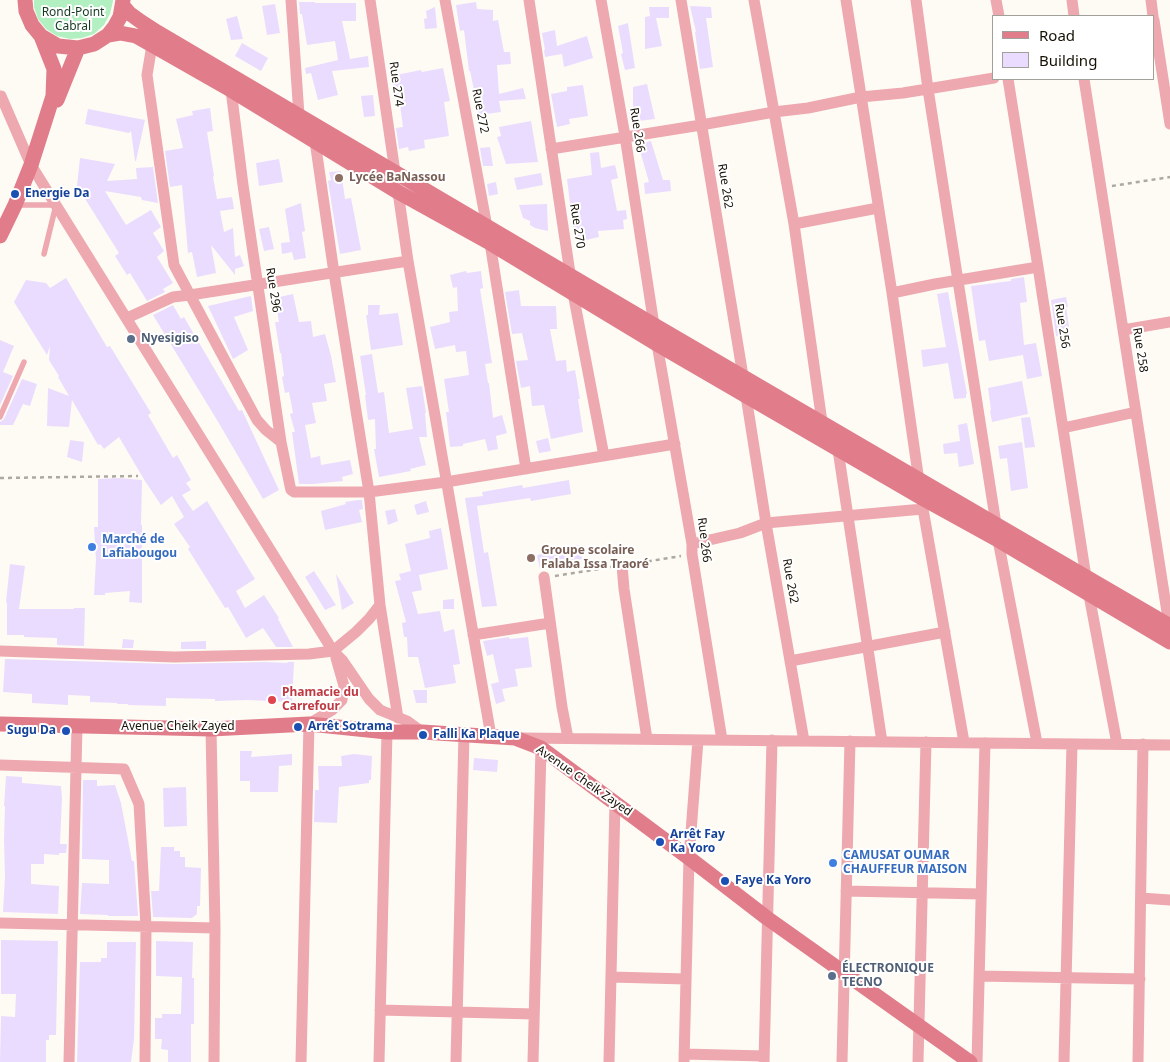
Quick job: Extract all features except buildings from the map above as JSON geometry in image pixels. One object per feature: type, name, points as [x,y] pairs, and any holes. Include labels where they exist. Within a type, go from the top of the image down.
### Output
[{"type":"street","points":[[0,236],[31,165],[53,96],[54,70],[41,36],[32,25],[26,11],[25,0]]},
{"type":"street","points":[[291,0],[299,115]]},
{"type":"street","name":"Rue 274","points":[[370,0],[395,172]]},
{"type":"street","name":"Rue 272","points":[[445,0],[487,226]]},
{"type":"street","name":"Rue 270","points":[[529,0],[571,276],[604,456]]},
{"type":"street","name":"Rue 266","points":[[601,0],[625,136],[654,325]]},
{"type":"street","name":"Rue 262","points":[[681,0],[743,376]]},
{"type":"street","points":[[754,0],[794,224],[822,422]]},
{"type":"street","points":[[846,0],[892,293],[922,504],[964,742]]},
{"type":"street","points":[[916,0],[996,524]]},
{"type":"street","points":[[996,0],[999,15]]},
{"type":"street","points":[[1072,0],[1074,15]]},
{"type":"street","points":[[1151,0],[1154,15]]},
{"type":"street","points":[[41,36],[58,46],[78,48],[94,44],[108,35],[115,26],[120,16],[123,2]]},
{"type":"street","points":[[123,2],[129,13],[140,21],[155,38],[231,90],[395,172],[1169,625]]},
{"type":"street","points":[[1155,25],[1170,124]]},
{"type":"street","points":[[108,35],[120,33],[155,38],[299,115],[318,135],[398,192],[490,243],[838,450],[922,504],[998,540],[1170,642]]},
{"type":"street","points":[[155,38],[147,75],[174,265],[257,420],[281,442]]},
{"type":"street","points":[[37,148],[78,48]]},
{"type":"street","points":[[551,149],[808,108],[861,97],[903,93],[992,78]]},
{"type":"street","name":"Rue 256","points":[[1008,80],[1086,577]]},
{"type":"street","name":"Rue 258","points":[[1084,80],[1169,625]]},
{"type":"street","name":"Rue 296","points":[[231,90],[242,185],[281,442],[291,490],[294,492],[370,492]]},
{"type":"street","points":[[0,96],[31,165],[334,651],[369,699],[380,710],[407,721],[422,732]]},
{"type":"street","points":[[318,135],[334,273],[370,492],[380,605],[398,718]]},
{"type":"street","points":[[398,192],[408,261],[491,736]]},
{"type":"street","points":[[794,224],[878,208]]},
{"type":"street","points":[[490,243],[526,469]]},
{"type":"street","points":[[127,318],[173,297],[408,261]]},
{"type":"street","points":[[892,293],[1038,267]]},
{"type":"street","points":[[1123,330],[1170,322]]},
{"type":"street","name":"Rue 266","points":[[657,344],[692,544],[692,554],[722,740]]},
{"type":"street","name":"Rue 262","points":[[746,396],[804,741]]},
{"type":"street","points":[[1063,428],[1136,412]]},
{"type":"street","points":[[370,492],[446,482],[675,444]]},
{"type":"street","points":[[838,450],[882,742]]},
{"type":"street","points":[[692,544],[740,533],[766,523],[847,516],[922,504]]},
{"type":"street","points":[[998,540],[1037,743]]},
{"type":"street","points":[[622,565],[647,739]]},
{"type":"street","points":[[544,577],[568,738]]},
{"type":"street","points":[[1089,594],[1117,744]]},
{"type":"street","points":[[0,651],[174,657],[309,654],[334,651],[369,619],[380,605]]},
{"type":"street","points":[[473,635],[550,623]]},
{"type":"street","points":[[790,661],[945,632]]},
{"type":"street","points":[[301,1062],[309,724],[332,710],[342,700],[344,686],[334,651]]},
{"type":"street","name":"Avenue Cheik Zayed","points":[[0,724],[211,729],[309,724],[387,732],[422,732],[515,738],[541,748],[768,918],[970,1062]]},
{"type":"street","points":[[69,1062],[77,726]]},
{"type":"street","points":[[211,729],[215,928],[214,1062]]},
{"type":"street","points":[[379,1062],[387,732]]},
{"type":"street","points":[[456,1062],[464,734]]},
{"type":"street","points":[[515,738],[1170,745]]},
{"type":"street","points":[[698,740],[689,858],[684,1058],[764,1059],[772,740]]},
{"type":"street","points":[[842,1062],[850,741]]},
{"type":"street","points":[[918,1062],[926,742]]},
{"type":"street","points":[[977,1062],[985,743]]},
{"type":"street","points":[[1064,1062],[1072,744]]},
{"type":"street","points":[[1138,1062],[1143,744]]},
{"type":"street","points":[[533,1062],[541,748]]},
{"type":"street","points":[[0,766],[124,768],[139,804],[146,926],[145,1062]]},
{"type":"street","points":[[609,1062],[615,802]]},
{"type":"street","points":[[846,891],[981,894]]},
{"type":"street","points":[[1141,898],[1170,900]]},
{"type":"street","points":[[0,923],[215,928]]},
{"type":"street","points":[[979,976],[1140,979]]},
{"type":"street","points":[[611,977],[686,979]]},
{"type":"street","points":[[380,1010],[534,1014]]},
{"type":"lane","points":[[15,205],[56,205],[44,254]]},
{"type":"lane","points":[[0,417],[24,362]]},
{"type":"path","points":[[1101,188],[1170,177]]},
{"type":"path","points":[[0,478],[138,476]]},
{"type":"green space","name":"Rond-Point Cabral","points":[[34,0],[113,1],[110,14],[104,25],[94,34],[70,39],[57,36],[46,29],[38,19]]},
{"type":"place","name":"Lycée BaNassou","points":[[339,178]]},
{"type":"place","name":"Energie Da","points":[[15,194]]},
{"type":"place","name":"Nyesigiso","points":[[131,339]]},
{"type":"place","name":"Marché de Lafiabougou","points":[[92,547]]},
{"type":"place","name":"Groupe scolaire Falaba Issa Traoré","points":[[531,558]]},
{"type":"place","name":"Phamacie du Carrefour","points":[[272,700]]},
{"type":"place","name":"Arrêt Sotrama","points":[[298,727]]},
{"type":"place","name":"Sugu Da","points":[[66,731]]},
{"type":"place","name":"Falli Ka Plaque","points":[[423,735]]},
{"type":"place","name":"Arrêt Fay Ka Yoro","points":[[660,842]]},
{"type":"place","name":"CAMUSAT OUMAR CHAUFFEUR MAISON","points":[[833,863]]},
{"type":"place","name":"Faye Ka Yoro","points":[[725,881]]},
{"type":"place","name":"ÉLECTRONIQUE TECNO","points":[[832,976]]}]
